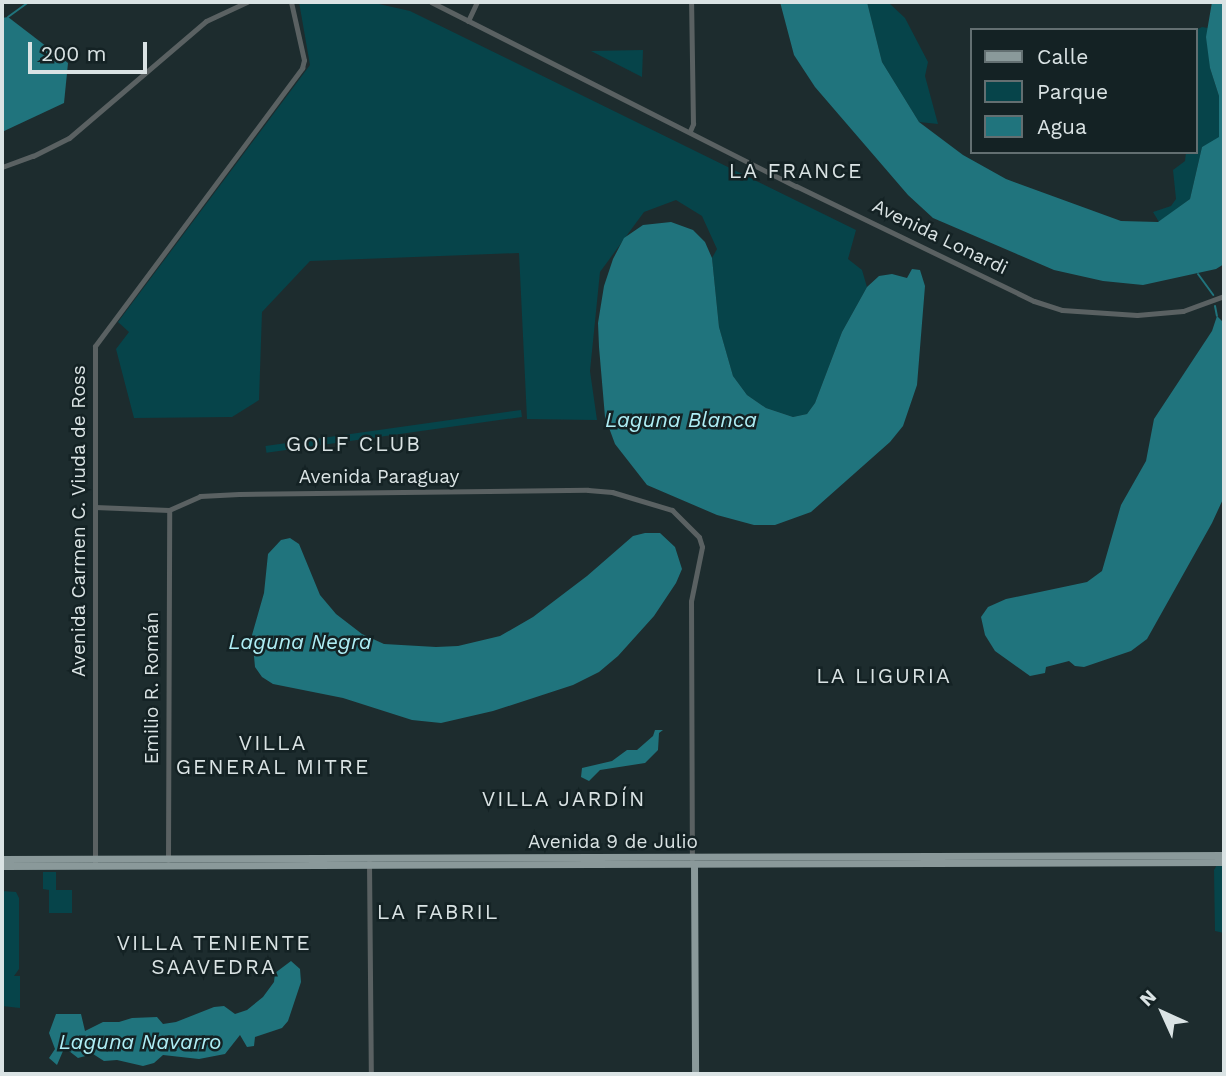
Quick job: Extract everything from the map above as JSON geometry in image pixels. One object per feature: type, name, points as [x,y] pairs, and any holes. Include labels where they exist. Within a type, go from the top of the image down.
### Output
[{"type":"main road","name":"Avenida 9 de Julio","points":[[693,861],[1224,855]]},
{"type":"main road","name":"Avenida 9 de Julio","points":[[2,859],[95,863]]},
{"type":"main road","points":[[693,861],[695,1074]]},
{"type":"main road","name":"Avenida 9 de Julio","points":[[2,866],[168,862],[1224,862]]},
{"type":"street","points":[[2,167],[33,156],[69,138],[206,22],[247,2]]},
{"type":"street","name":"Avenida Carmen C. Viuda de Ross","points":[[95,863],[95,346],[302,68],[304,60],[291,2]]},
{"type":"street","name":"Avenida Lonardi","points":[[431,2],[1019,295],[1062,310],[1098,315],[1183,311],[1224,296]]},
{"type":"street","points":[[468,21],[477,2]]},
{"type":"street","points":[[690,131],[693,124],[691,2]]},
{"type":"street","name":"Avenida Paraguay","points":[[95,507],[169,510],[200,496],[239,494],[588,490],[612,492],[664,506],[690,526],[699,537],[702,547],[691,601],[693,861]]},
{"type":"street","name":"Emilio R. Román","points":[[168,862],[169,510]]},
{"type":"street","points":[[369,862],[372,1074]]},
{"type":"green space","points":[[299,2],[370,2],[410,11],[856,230],[848,259],[862,270],[867,287],[842,332],[815,403],[807,414],[793,417],[766,408],[747,395],[733,376],[719,327],[712,258],[717,249],[702,216],[676,200],[644,212],[600,272],[590,371],[597,420],[527,419],[519,253],[310,261],[262,312],[259,400],[232,417],[134,418],[116,349],[129,332],[118,322],[310,65]]},
{"type":"green space","points":[[867,2],[888,2],[905,18],[928,62],[925,76],[938,124],[919,122],[882,62]]},
{"type":"green space","points":[[1208,28],[1210,68],[1219,96],[1220,138],[1202,147],[1190,199],[1159,222],[1153,212],[1171,206],[1176,199],[1173,170],[1185,161],[1186,154],[1198,154],[1198,29]]},
{"type":"green space","points":[[643,50],[642,77],[591,51]]},
{"type":"green space","points":[[521,410],[522,417],[266,453],[266,446]]},
{"type":"green space","points":[[1217,865],[1224,865],[1224,933],[1215,931],[1214,870]]},
{"type":"green space","points":[[43,872],[56,872],[56,890],[72,890],[72,913],[49,913],[49,890],[43,889]]},
{"type":"green space","points":[[2,891],[16,892],[19,898],[19,969],[14,976],[20,976],[20,1008],[2,1006]]},
{"type":"water","points":[[780,2],[867,2],[882,62],[919,122],[963,155],[1006,179],[1121,221],[1158,222],[1190,199],[1202,147],[1219,137],[1219,96],[1210,68],[1206,37],[1212,2],[1224,2],[1224,264],[1216,269],[1143,285],[1103,281],[1054,270],[933,218],[908,195],[815,87],[794,55]]},
{"type":"water","points":[[8,17],[68,63],[64,103],[2,132],[2,18]]},
{"type":"water","name":"Laguna Blanca","points":[[671,222],[693,230],[705,242],[712,258],[719,327],[733,376],[747,395],[766,408],[793,417],[807,414],[815,403],[842,332],[867,287],[879,276],[892,274],[907,278],[912,269],[920,270],[925,286],[917,385],[903,426],[890,442],[811,512],[775,525],[754,525],[717,515],[647,485],[615,444],[605,417],[599,347],[598,323],[604,286],[624,238],[643,225]]},
{"type":"water","points":[[1217,316],[1224,323],[1224,497],[1212,523],[1147,639],[1131,651],[1084,667],[1075,666],[1069,661],[1046,667],[1045,673],[1030,676],[995,651],[985,635],[981,617],[988,607],[1006,599],[1087,582],[1102,571],[1121,505],[1146,461],[1154,419],[1212,331]]},
{"type":"water","name":"Laguna Negra","points":[[660,533],[675,547],[682,569],[676,583],[654,616],[618,656],[599,672],[573,685],[493,711],[441,723],[412,720],[343,698],[273,684],[262,677],[255,667],[252,635],[264,593],[268,554],[281,540],[290,538],[299,544],[320,595],[336,614],[362,634],[384,644],[436,647],[458,646],[500,636],[533,617],[587,576],[633,536]]},
{"type":"water","points":[[655,730],[663,730],[659,733],[658,750],[645,763],[600,770],[589,781],[581,777],[582,768],[612,761],[627,750],[637,750],[653,736]]},
{"type":"water","name":"Laguna Navarro","points":[[291,961],[300,969],[301,982],[288,1021],[282,1028],[255,1037],[254,1046],[247,1047],[240,1035],[225,1054],[199,1059],[163,1055],[154,1063],[143,1066],[117,1060],[104,1061],[93,1054],[78,1058],[69,1051],[63,1051],[57,1065],[49,1058],[55,1049],[49,1033],[56,1014],[81,1014],[85,1031],[103,1022],[119,1022],[132,1018],[157,1017],[163,1024],[176,1022],[214,1007],[224,1006],[235,1014],[247,1010],[263,997],[274,982],[275,973]]},
{"type":"waterway","points":[[8,17],[29,2]]},
{"type":"waterway","points":[[1198,274],[1213,295]]},
{"type":"waterway","points":[[1215,306],[1217,316]]},
{"type":"district","name":"LA FRANCE","points":[[796,171]]},
{"type":"district","name":"GOLF CLUB","points":[[354,444]]},
{"type":"district","name":"LA LIGURIA","points":[[884,676]]},
{"type":"district","name":"VILLA GENERAL MITRE","points":[[273,755]]},
{"type":"district","name":"VILLA JARDÍN","points":[[564,799]]},
{"type":"district","name":"LA FABRIL","points":[[438,912]]},
{"type":"district","name":"VILLA TENIENTE SAAVEDRA","points":[[214,955]]}]
